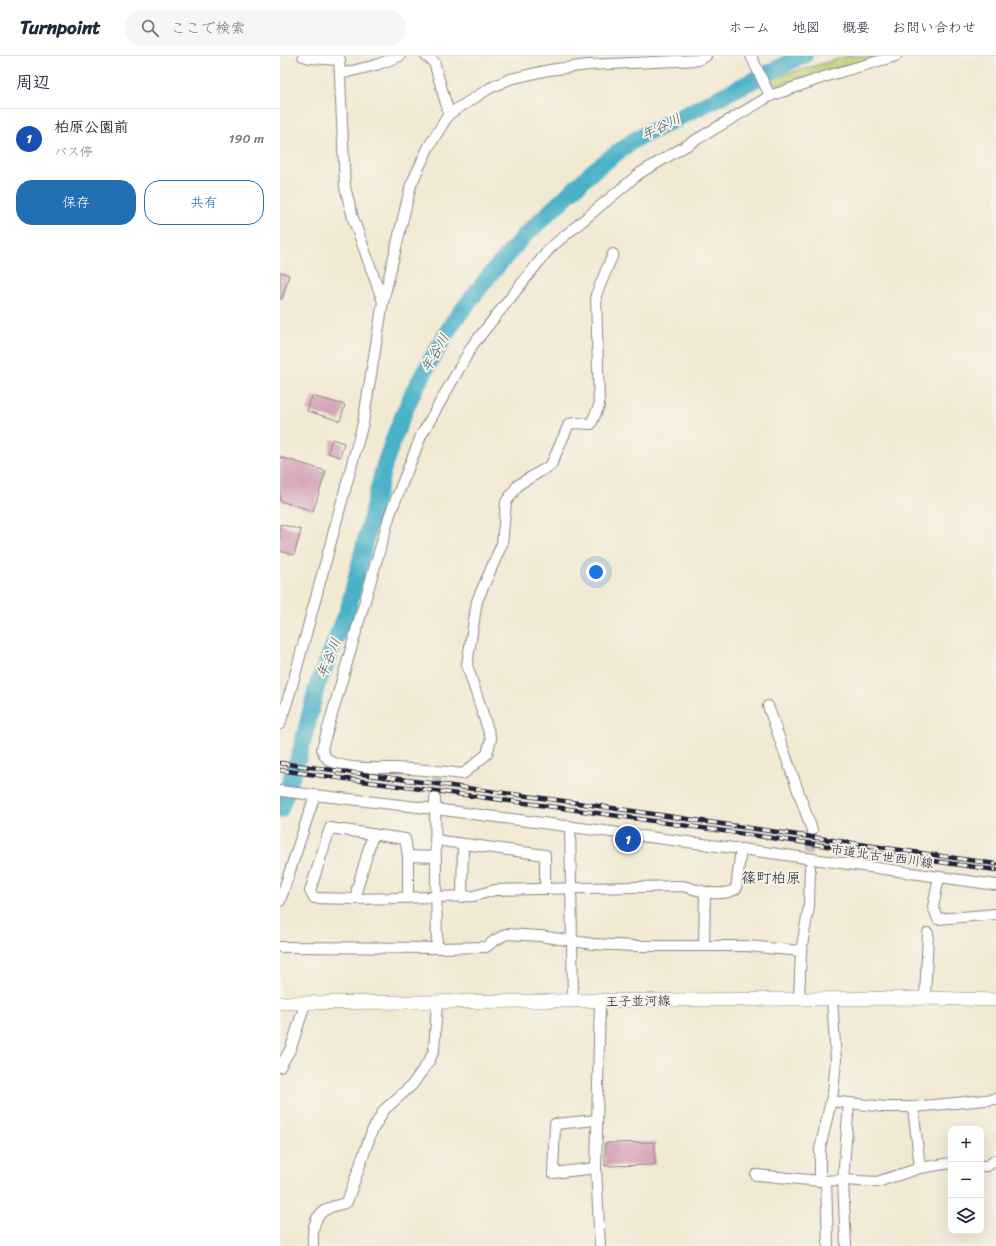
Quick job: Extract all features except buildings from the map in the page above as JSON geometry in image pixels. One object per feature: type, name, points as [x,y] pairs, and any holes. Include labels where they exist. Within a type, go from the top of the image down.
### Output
[{"type":"main road","name":"王子並河線","points":[[280,1003],[573,1002],[926,998],[996,1000]]},
{"type":"street","points":[[303,56],[310,58],[340,58],[345,187],[383,302]]},
{"type":"street","points":[[340,74],[376,66],[400,56]]},
{"type":"street","points":[[426,56],[434,62],[449,114]]},
{"type":"street","points":[[752,56],[770,96]]},
{"type":"street","points":[[613,254],[596,295],[599,406],[591,424],[569,424],[550,465],[518,486],[506,502],[502,544],[477,601],[467,665],[491,738],[487,754],[463,774],[438,774],[357,767],[337,764],[329,760],[325,757],[322,749],[390,514],[421,436],[472,346],[550,248],[640,173],[770,96],[830,75],[896,56]]},
{"type":"street","points":[[280,724],[292,686],[363,422],[383,302],[411,185],[428,148],[449,114],[490,88],[510,79],[549,70],[588,65],[697,57]]},
{"type":"street","points":[[768,706],[812,830]]},
{"type":"street","name":"市道北古世西川線","points":[[280,791],[570,826],[996,885]]},
{"type":"street","points":[[280,901],[315,795]]},
{"type":"street","points":[[435,798],[437,948]]},
{"type":"street","points":[[570,826],[573,1002]]},
{"type":"street","points":[[408,897],[408,856],[405,839],[330,828],[310,891],[314,898],[356,899],[462,897],[474,896],[495,890],[683,886],[705,892],[729,893],[736,889],[742,849]]},
{"type":"street","points":[[356,899],[357,889],[373,834]]},
{"type":"street","points":[[435,840],[545,855],[545,889]]},
{"type":"street","points":[[462,897],[463,845]]},
{"type":"street","points":[[408,856],[435,857]]},
{"type":"street","points":[[799,999],[801,951],[809,906],[810,868]]},
{"type":"street","points":[[939,877],[933,907],[938,919],[996,914]]},
{"type":"street","points":[[704,946],[705,892]]},
{"type":"street","points":[[926,998],[928,933]]},
{"type":"street","points":[[280,947],[486,947],[506,934],[540,936],[593,944],[635,946],[747,946],[801,951]]},
{"type":"street","points":[[828,1246],[820,1149],[833,1092],[836,1060],[832,999]]},
{"type":"street","points":[[600,1001],[596,1120],[596,1168],[600,1246]]},
{"type":"street","points":[[313,1246],[312,1232],[315,1222],[320,1214],[329,1208],[346,1202],[372,1131],[384,1110],[412,1085],[429,1061],[434,1050],[437,1003]]},
{"type":"street","points":[[280,1067],[291,1048],[305,1004]]},
{"type":"street","points":[[831,1101],[885,1107],[913,1107],[996,1099]]},
{"type":"street","points":[[846,1246],[843,1180],[849,1103]]},
{"type":"street","points":[[913,1107],[920,1168]]},
{"type":"street","points":[[596,1120],[555,1124],[553,1173],[596,1168]]},
{"type":"street","points":[[984,1166],[987,1166],[996,1160]]},
{"type":"street","points":[[756,1174],[823,1181],[843,1180],[877,1182],[920,1168],[948,1163]]},
{"type":"green space","points":[[848,56],[881,56],[774,86],[770,79]]},
{"type":"waterway","name":"年谷川","points":[[280,810],[300,753],[317,686],[348,610],[384,466],[396,432],[414,390],[453,322],[489,276],[523,237],[593,171],[634,140],[804,56]]},
{"type":"tunnel","points":[[435,798],[437,778]]},
{"type":"tunnel","points":[[810,866],[812,830]]},
{"type":"railway","points":[[280,763],[564,801],[996,864]]},
{"type":"railway","points":[[280,770],[562,808],[996,870]]},
{"type":"place","name":"柏原公園前","points":[[628,839]]},
{"type":"district","name":"篠町柏原","points":[[771,878]]}]
